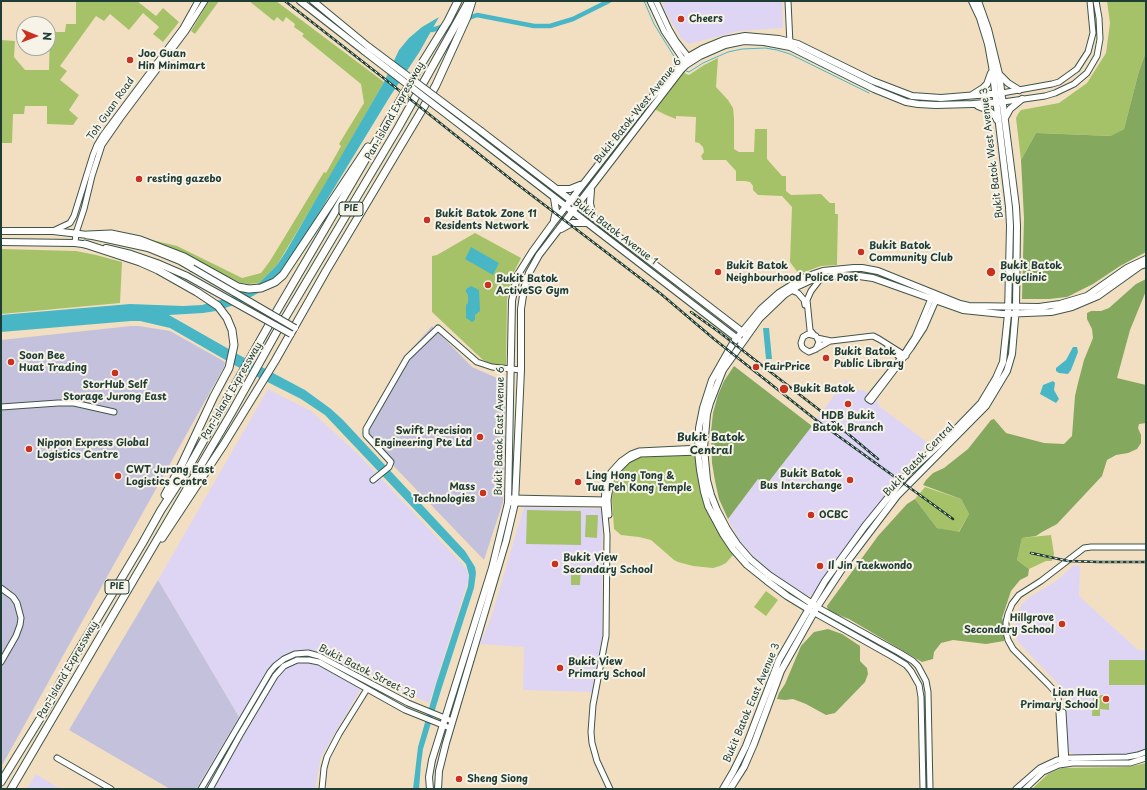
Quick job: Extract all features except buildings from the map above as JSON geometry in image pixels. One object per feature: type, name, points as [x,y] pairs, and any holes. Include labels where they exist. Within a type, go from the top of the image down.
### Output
[{"type":"highway","name":"Pan-Island Expressway","points":[[1,782],[46,708],[161,510],[187,470],[250,358],[393,112],[448,22],[458,1]]},
{"type":"highway","name":"Pan-Island Expressway","points":[[11,789],[259,363],[361,192],[456,26],[464,19],[469,1]]},
{"type":"highway","points":[[134,577],[166,533],[224,444],[293,331],[436,85],[472,1]]},
{"type":"highway","points":[[88,234],[111,234],[140,240],[184,258],[238,287],[249,289],[261,288],[275,282],[283,275],[366,149],[393,112]]},
{"type":"highway","points":[[85,244],[140,262],[158,270],[197,292],[218,306],[227,318],[232,330],[234,345],[230,368],[214,396],[181,466],[163,499],[161,510]]},
{"type":"main road","points":[[300,1],[366,49]]},
{"type":"main road","points":[[313,1],[366,49]]},
{"type":"main road","name":"Bukit Batok West Avenue 3","points":[[972,1],[987,39],[992,66],[1009,207],[1008,310]]},
{"type":"main road","name":"Bukit Batok West Avenue 3","points":[[978,1],[988,29],[1002,93],[1016,214],[1016,310]]},
{"type":"main road","name":"Bukit Batok West Avenue 6","points":[[571,200],[644,106],[687,61],[702,48],[731,38],[745,36],[779,39],[874,89],[906,102],[929,105],[1003,102]]},
{"type":"main road","name":"Bukit Batok West Avenue 6","points":[[790,44],[818,54],[872,81],[912,96],[935,98],[1002,93]]},
{"type":"main road","name":"Bukit Batok Avenue 1","points":[[366,49],[481,132],[744,333]]},
{"type":"main road","name":"Bukit Batok Avenue 1","points":[[366,49],[554,198],[739,340]]},
{"type":"main road","name":"Bukit Batok West Avenue 6","points":[[578,206],[687,61]]},
{"type":"main road","points":[[970,96],[987,84],[991,77],[992,66]]},
{"type":"main road","points":[[999,74],[1008,83],[1019,90]]},
{"type":"main road","points":[[1005,120],[1010,109],[1022,99]]},
{"type":"main road","points":[[972,104],[988,110],[995,116],[998,125]]},
{"type":"main road","points":[[555,189],[570,189],[583,183]]},
{"type":"main road","points":[[592,186],[589,198],[593,218]]},
{"type":"main road","points":[[553,223],[556,211],[554,198]]},
{"type":"main road","name":"Bukit Batok East Avenue 6","points":[[430,789],[432,760],[492,568],[509,501],[512,301],[517,276],[532,252],[571,200]]},
{"type":"main road","name":"Bukit Batok East Avenue 6","points":[[438,789],[439,771],[450,728],[506,541],[516,501],[521,370],[521,308],[524,289],[529,273],[538,258],[578,206]]},
{"type":"main road","points":[[557,232],[572,223],[587,223]]},
{"type":"main road","name":"Toh Guan Road","points":[[1,231],[53,231],[88,234],[148,248],[180,261],[293,331]]},
{"type":"main road","points":[[1,242],[75,243],[131,254],[163,265],[187,276],[293,331]]},
{"type":"main road","points":[[1016,310],[1060,304],[1087,296],[1127,268],[1146,259]]},
{"type":"main road","points":[[744,333],[769,308],[792,290],[806,282],[821,278],[840,275],[873,278],[969,306],[1051,312],[1072,307],[1098,296],[1140,266],[1146,264]]},
{"type":"main road","points":[[812,608],[750,559],[727,530],[711,496],[701,450],[699,428],[703,408],[712,380],[721,363],[761,309],[779,293],[805,277],[823,271],[862,268],[878,272],[935,297]]},
{"type":"main road","name":"Bukit Batok Central","points":[[812,608],[845,552],[895,489],[914,467],[953,432],[981,403],[996,378],[1003,362],[1008,310]]},
{"type":"main road","name":"Bukit Batok Central","points":[[812,608],[897,496],[986,406],[1007,371],[1012,354],[1016,310]]},
{"type":"main road","name":"Bukit Batok East Avenue 3","points":[[723,789],[736,768],[746,746],[779,660],[812,608]]},
{"type":"main road","name":"Bukit Batok East Avenue 3","points":[[730,789],[744,767],[782,670],[812,608]]},
{"type":"street","name":"Toh Guan Road","points":[[53,231],[70,223],[74,216],[97,145],[182,28],[198,1]]},
{"type":"street","name":"Toh Guan Road","points":[[75,243],[76,233],[84,209],[95,163],[102,145],[186,31],[205,1]]},
{"type":"street","points":[[650,1],[664,31],[687,61]]},
{"type":"street","points":[[656,1],[687,61]]},
{"type":"street","points":[[788,1],[790,44]]},
{"type":"street","name":"Bukit Batok West Avenue 6","points":[[1002,93],[1059,82],[1077,69],[1088,52],[1093,34],[1090,1]]},
{"type":"street","name":"Bukit Batok West Avenue 6","points":[[1003,102],[1045,96],[1064,90],[1087,73],[1097,56],[1100,39],[1099,18],[1096,1]]},
{"type":"street","points":[[816,348],[818,342],[817,337],[810,330],[807,300],[811,291],[821,278]]},
{"type":"street","points":[[792,290],[798,293],[804,300],[807,328],[801,343],[804,349],[809,352],[831,341],[869,336],[876,337],[903,357]]},
{"type":"street","points":[[870,400],[918,338],[935,297]]},
{"type":"street","points":[[374,480],[391,464],[390,461],[366,435],[366,431],[406,361],[438,328],[477,362],[492,367],[521,370]]},
{"type":"street","points":[[803,337],[808,334],[831,341]]},
{"type":"street","points":[[1,407],[58,403],[74,404],[114,412]]},
{"type":"street","points":[[610,789],[597,761],[592,743],[591,732],[593,705],[606,636],[606,502],[611,480],[614,474],[624,464],[632,457],[640,454],[701,450]]},
{"type":"street","points":[[509,501],[606,502]]},
{"type":"street","points":[[606,502],[610,535],[609,638],[596,705],[594,732],[595,743],[600,760],[613,789]]},
{"type":"street","points":[[1064,761],[1058,695],[1013,649],[1006,632],[1008,614],[1012,604],[1019,595],[1047,577],[1084,548],[1146,549]]},
{"type":"street","points":[[1,588],[17,602],[21,618],[16,636],[1,662]]},
{"type":"street","points":[[812,608],[906,665],[911,671],[919,685],[921,697],[923,789]]},
{"type":"street","points":[[812,608],[900,652],[918,666],[926,681],[928,692],[930,789]]},
{"type":"street","name":"Bukit Batok Street 23","points":[[201,789],[270,672],[279,663],[291,656],[304,653],[319,656],[434,715],[452,721]]},
{"type":"street","name":"Bukit Batok Street 23","points":[[210,789],[275,676],[281,668],[288,663],[301,660],[316,661],[405,710],[450,728]]},
{"type":"street","points":[[322,789],[324,768],[327,757],[339,734],[367,689]]},
{"type":"street","points":[[1025,789],[1043,772],[1064,761],[1138,756],[1146,752]]},
{"type":"street","points":[[57,758],[111,789]]},
{"type":"street","points":[[1016,789],[1040,768],[1052,761],[1130,763],[1146,758]]},
{"type":"shaded area","points":[[662,1],[782,1],[783,28],[739,31],[689,44],[682,39],[665,11]]},
{"type":"shaded area","points":[[131,326],[170,331],[225,362],[224,367],[1,767],[1,340]]},
{"type":"shaded area","points":[[432,326],[472,367],[506,382],[503,502],[484,560],[362,433],[406,355]]},
{"type":"shaded area","points":[[846,380],[860,391],[863,390],[877,400],[879,406],[928,443],[860,529],[813,595],[806,596],[770,571],[753,556],[740,541],[728,519],[758,479],[767,484]]},
{"type":"shaded area","points":[[268,389],[311,411],[358,454],[465,567],[468,573],[468,581],[429,703],[369,675],[321,757],[315,789],[196,789],[239,717],[158,580]]},
{"type":"shaded area","name":"Bukit View Secondary School","points":[[524,507],[602,510],[602,636],[592,692],[523,690],[524,647],[480,644],[491,618]]},
{"type":"shaded area","points":[[1074,565],[1080,566],[1079,596],[1138,650],[1146,650],[1146,749],[1140,753],[1125,755],[1075,755],[1070,752],[1068,750],[1064,690],[1018,642],[1014,630],[1016,618],[1021,605],[1028,598],[1056,581]]},
{"type":"shaded area","points":[[158,580],[239,717],[196,789],[170,789],[69,730]]},
{"type":"shaded area","points":[[36,774],[60,789],[27,789]]},
{"type":"green space","points":[[76,1],[137,1],[156,16],[163,8],[179,22],[163,42],[153,34],[159,27],[143,13],[129,30],[110,14],[104,21],[96,16],[60,66],[67,71],[60,80],[79,95],[69,110],[78,118],[73,125],[47,124],[47,106],[25,106],[24,114],[13,114],[12,143],[1,143],[1,40],[15,41],[14,57],[25,70],[49,70],[49,56],[56,56],[56,32],[65,32],[66,24],[76,24]]},
{"type":"green space","points":[[209,1],[219,1],[195,34],[191,31]]},
{"type":"green space","points":[[249,1],[276,1],[384,82],[277,265],[259,283],[249,284],[241,283],[167,247],[144,238],[177,246],[242,278],[261,273],[270,261],[324,172],[326,173],[341,146],[339,144],[364,103],[361,84],[302,36],[304,34],[294,27],[295,24],[286,17],[283,22],[277,17],[274,21]]},
{"type":"green space","points":[[1107,1],[1146,1],[1146,52],[1139,71],[1124,129],[1112,136],[1036,133],[1021,160],[1016,118],[1018,114],[1021,110],[1059,103],[1087,83],[1106,53],[1110,23]]},
{"type":"green space","points":[[1146,52],[1146,252],[1120,266],[1093,284],[1067,297],[1022,299],[1024,218],[1021,160],[1036,133],[1111,136],[1124,129],[1139,71]]},
{"type":"green space","points":[[718,58],[716,87],[733,108],[734,149],[739,152],[754,152],[755,129],[767,129],[767,159],[782,176],[786,176],[786,191],[791,195],[821,194],[830,203],[835,203],[835,214],[838,214],[837,265],[821,266],[799,274],[790,262],[792,207],[782,196],[758,195],[753,190],[753,186],[750,182],[736,181],[736,171],[726,160],[703,160],[701,156],[704,152],[703,147],[699,143],[695,142],[696,117],[676,116],[676,119],[654,109],[684,71],[689,75]]},
{"type":"green space","points":[[475,233],[521,258],[513,274],[507,300],[506,366],[492,364],[483,360],[432,312],[432,256],[437,255]]},
{"type":"green space","points":[[1,249],[76,251],[122,262],[120,303],[1,314]]},
{"type":"green space","points":[[1146,279],[1146,291],[1130,330],[1117,378],[1146,385],[1146,423],[1139,424],[1138,428],[1141,435],[1141,443],[1137,449],[1128,453],[1116,455],[1107,460],[1102,476],[1057,524],[1036,536],[1022,538],[1017,560],[1029,569],[1028,576],[1020,580],[1011,591],[1002,618],[1004,625],[1004,641],[986,644],[953,640],[941,643],[934,652],[933,659],[922,662],[849,619],[828,611],[827,606],[878,536],[907,504],[915,499],[937,528],[959,532],[969,514],[961,499],[923,485],[933,473],[944,468],[968,449],[991,420],[994,419],[1006,433],[1044,443],[1064,444],[1072,436],[1075,396],[1084,360],[1093,338],[1092,329],[1087,319],[1087,313],[1109,308],[1136,284]]},
{"type":"green space","points":[[734,366],[812,426],[767,484],[758,479],[728,519],[719,499],[715,481],[712,463],[711,431],[713,413],[718,395],[724,381]]},
{"type":"green space","points":[[695,453],[699,483],[708,511],[733,555],[726,563],[713,568],[693,566],[678,562],[651,540],[621,535],[614,529],[612,500],[613,485],[617,473],[634,456]]},
{"type":"green space","points":[[925,487],[961,499],[969,514],[958,533],[937,528],[915,499]]},
{"type":"green space","points":[[527,510],[581,511],[581,545],[526,544]]},
{"type":"green space","points":[[586,515],[598,515],[597,538],[585,537]]},
{"type":"green space","points":[[1051,535],[1054,554],[1052,561],[1046,561],[1029,569],[1017,560],[1022,538]]},
{"type":"green space","points":[[571,566],[581,566],[580,585],[571,585]]},
{"type":"green space","points":[[766,591],[778,600],[766,616],[754,607]]},
{"type":"green space","points":[[828,629],[842,634],[860,646],[860,661],[867,668],[868,674],[865,682],[835,713],[826,715],[793,699],[777,699],[801,646],[814,632]]},
{"type":"green space","points":[[1109,660],[1146,660],[1146,685],[1109,685]]},
{"type":"green space","points":[[1093,695],[1109,695],[1109,710],[1100,709],[1100,716],[1092,716]]},
{"type":"green space","points":[[1146,763],[1146,789],[1032,789],[1048,774],[1062,768],[1128,767]]},
{"type":"water","points":[[439,17],[420,51],[389,98],[286,267],[262,291],[240,303],[216,311],[169,315],[305,390],[331,409],[465,551],[475,567],[476,573],[474,588],[423,749],[419,789],[413,789],[418,747],[436,684],[468,586],[469,575],[466,564],[325,415],[301,399],[236,366],[170,328],[140,321],[131,321],[1,332],[1,315],[130,304],[183,306],[202,305],[231,297],[259,283],[277,265],[285,253],[384,82],[399,50],[409,38],[422,27]]},
{"type":"water","points":[[471,247],[499,263],[493,275],[465,259]]},
{"type":"water","points":[[471,286],[479,290],[480,311],[475,315],[475,320],[472,322],[466,318],[468,295],[466,289]]},
{"type":"water","points":[[763,328],[769,328],[772,359],[766,359]]},
{"type":"water","points":[[1073,347],[1077,347],[1078,352],[1071,370],[1068,374],[1059,373],[1056,371],[1056,368],[1066,360]]},
{"type":"water","points":[[1053,381],[1055,383],[1054,390],[1059,399],[1056,403],[1040,394],[1043,385]]},
{"type":"waterway","points":[[466,19],[477,15],[534,26],[550,26],[573,19],[609,1]]},
{"type":"waterway","points":[[644,1],[654,24],[675,58]]},
{"type":"waterway","points":[[432,30],[457,22]]},
{"type":"waterway","points":[[686,71],[689,72],[703,63],[728,52],[742,49],[765,48],[790,54],[869,93]]},
{"type":"railway","points":[[285,1],[513,181],[661,294],[714,339],[816,420],[953,519]]},
{"type":"railway","points":[[691,312],[822,412],[878,459]]},
{"type":"railway","points":[[1031,553],[1068,561],[1146,562]]},
{"type":"place","name":"Cheers","points":[[681,19]]},
{"type":"place","name":"Joo Guan Hin Minimart","points":[[130,60]]},
{"type":"place","name":"resting gazebo","points":[[139,179]]},
{"type":"place","name":"Bukit Batok Zone 11 Residents Network","points":[[427,220]]},
{"type":"place","name":"Bukit Batok Community Club","points":[[861,252]]},
{"type":"place","name":"Bukit Batok Neighbourhood Police Post","points":[[718,272]]},
{"type":"place","name":"Bukit Batok Polyclinic","points":[[991,272]]},
{"type":"place","name":"Bukit Batok ActiveSG Gym","points":[[488,285]]},
{"type":"place","name":"Bukit Batok Public Library","points":[[826,358]]},
{"type":"place","name":"Soon Bee Huat Trading","points":[[11,362]]},
{"type":"place","name":"FairPrice","points":[[756,367]]},
{"type":"place","name":"StorHub Self Storage Jurong East","points":[[115,373]]},
{"type":"place","name":"Bukit Batok","points":[[784,389]]},
{"type":"place","name":"HDB Bukit Batok Branch","points":[[848,404]]},
{"type":"place","name":"Swift Precision Engineering Pte Ltd","points":[[480,437]]},
{"type":"place","name":"Nippon Express Global Logistics Centre","points":[[29,449]]},
{"type":"place","name":"CWT Jurong East Logistics Centre","points":[[118,476]]},
{"type":"place","name":"Bukit Batok Bus Interchange","points":[[850,480]]},
{"type":"place","name":"Ling Hong Tong & Tua Peh Kong Temple","points":[[578,482]]},
{"type":"place","name":"Mass Technologies","points":[[483,493]]},
{"type":"place","name":"OCBC","points":[[811,515]]},
{"type":"place","name":"Bukit View Secondary School","points":[[555,564]]},
{"type":"place","name":"Il Jin Taekwondo","points":[[820,566]]},
{"type":"place","name":"Hillgrove Secondary School","points":[[1062,624]]},
{"type":"place","name":"Bukit View Primary School","points":[[560,668]]},
{"type":"place","name":"Lian Hua Primary School","points":[[1106,699]]},
{"type":"place","name":"Sheng Siong","points":[[459,779]]},
{"type":"district","name":"Bukit Batok Central","points":[[711,444]]}]
